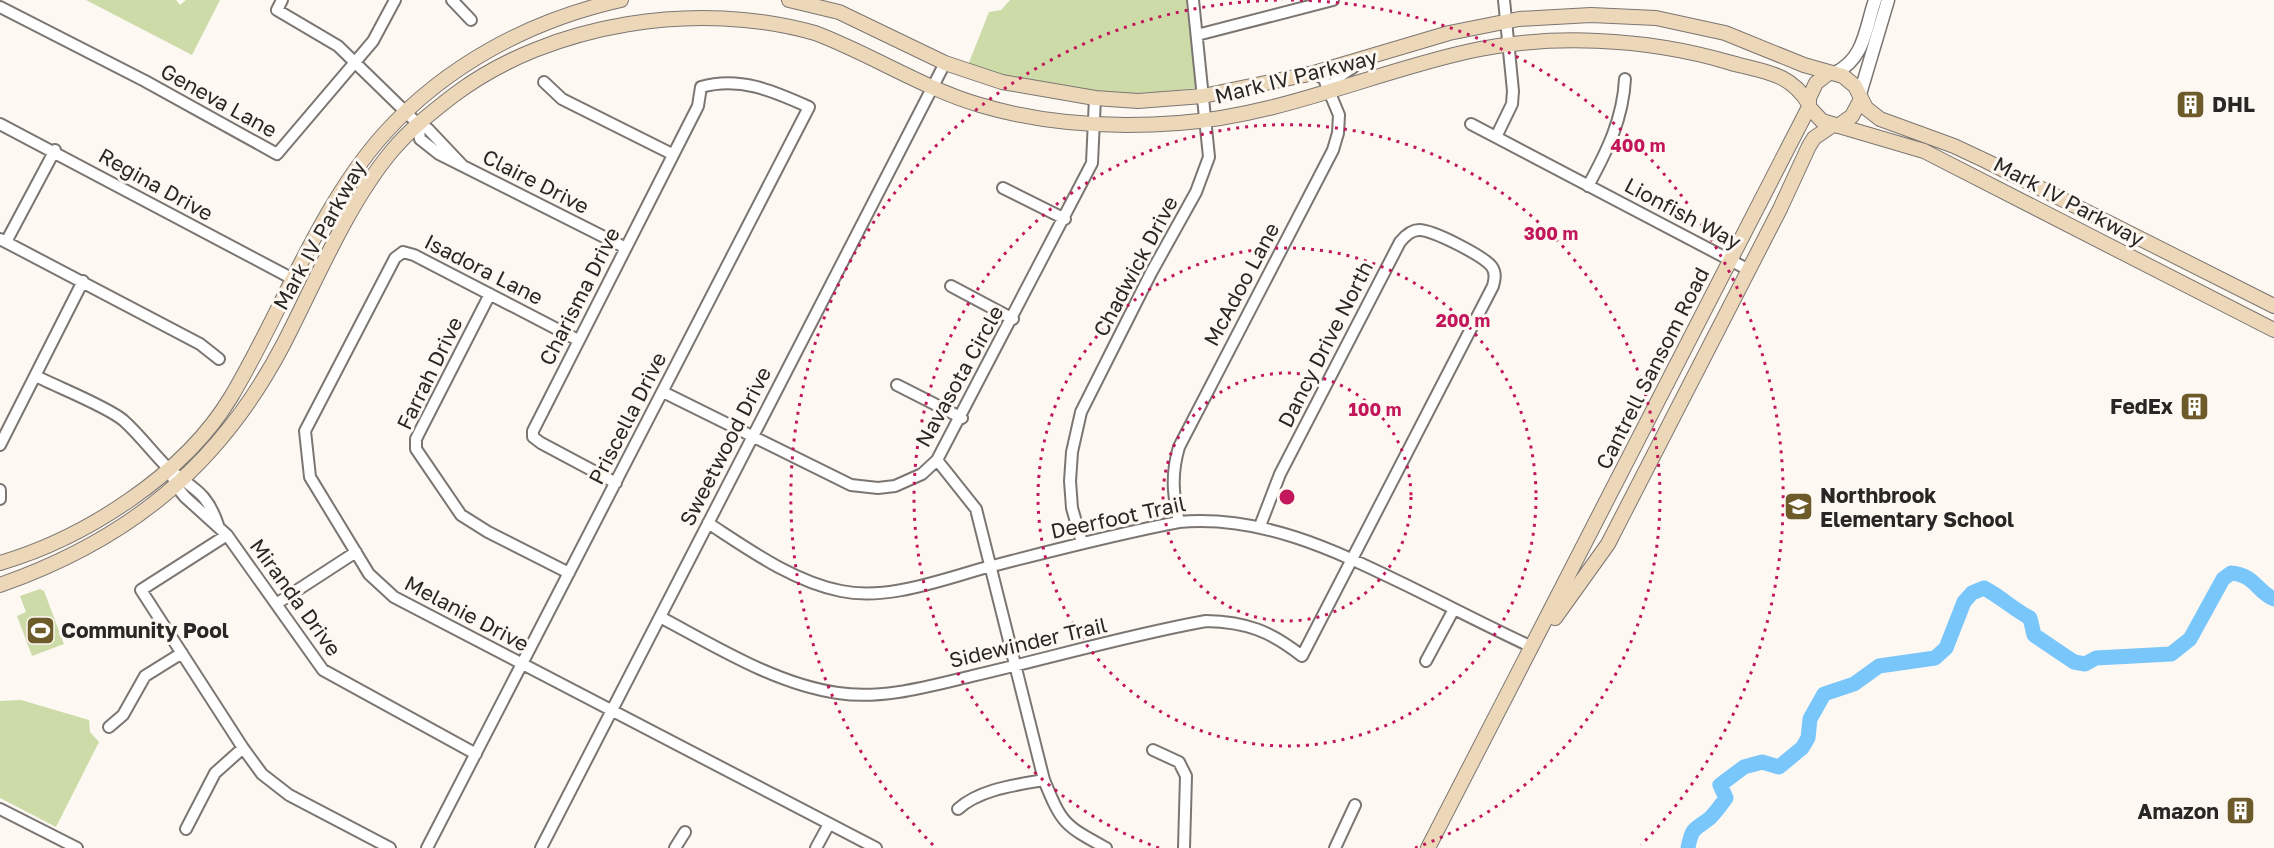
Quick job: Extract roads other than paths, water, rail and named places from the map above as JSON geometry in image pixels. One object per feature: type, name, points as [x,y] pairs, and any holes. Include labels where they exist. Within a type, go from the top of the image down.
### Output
[{"type":"main road","name":"Mark IV Parkway","points":[[0,563],[34,553],[80,533],[169,468],[202,436],[231,398],[346,183],[382,135],[406,111],[452,74],[502,42],[541,23],[605,2],[621,0]]},
{"type":"main road","name":"Mark IV Parkway","points":[[789,0],[839,12],[945,63],[1002,82],[1095,98],[1138,101],[1203,96],[1314,73],[1449,33],[1507,21],[1591,15],[1656,18],[1725,33],[1832,73]]},
{"type":"main road","name":"Mark IV Parkway","points":[[0,585],[82,552],[131,521],[180,482],[230,430],[254,396],[366,186],[392,150],[418,124],[480,78],[538,46],[584,30],[637,19],[707,13],[763,20],[810,31],[932,87],[980,105],[1053,121],[1094,124],[1206,120],[1245,114],[1466,52],[1508,45],[1600,43],[1661,48],[1708,56],[1789,80],[1800,90],[1809,105]]},
{"type":"main road","points":[[1832,73],[1850,80],[1860,96],[1852,116],[1835,125],[1817,118],[1809,105],[1816,83],[1832,73]]},
{"type":"main road","name":"Mark IV Parkway","points":[[1860,96],[1880,120],[1954,146],[2274,306]]},
{"type":"main road","name":"Cantrell Sansom Road","points":[[1428,848],[1809,105]]},
{"type":"main road","name":"Mark IV Parkway","points":[[1835,125],[1924,151],[1979,177],[2136,261],[2274,330]]},
{"type":"main road","name":"Cantrell Sansom Road","points":[[1532,648],[1589,573],[1611,538],[1749,270],[1809,146],[1814,138],[1835,125]]},
{"type":"main road","points":[[2136,261],[2148,241]]},
{"type":"main road","points":[[1680,360],[1698,369]]},
{"type":"main road","points":[[1593,529],[1611,538]]},
{"type":"street","name":"Claire Drive","points":[[282,0],[277,10],[338,46],[356,61],[418,124],[428,129],[463,166],[624,247]]},
{"type":"street","name":"Geneva Lane","points":[[0,7],[145,81],[277,154],[373,41],[395,0]]},
{"type":"street","points":[[452,0],[471,20]]},
{"type":"street","name":"Chadwick Drive","points":[[1082,543],[1072,508],[1070,481],[1076,430],[1081,412],[1206,168],[1209,157],[1193,0]]},
{"type":"street","points":[[1197,35],[1310,3],[1333,0]]},
{"type":"street","points":[[1497,137],[1513,97],[1504,0]]},
{"type":"street","points":[[1832,73],[1845,68],[1858,54],[1875,0]]},
{"type":"street","points":[[1860,96],[1888,0]]},
{"type":"street","points":[[1327,91],[1339,77],[1370,56]]},
{"type":"street","name":"Sweetwood Drive","points":[[541,848],[945,63]]},
{"type":"street","name":"McAdoo Lane","points":[[1179,522],[1172,493],[1173,473],[1179,447],[1333,150],[1340,115],[1327,91],[1324,79],[1314,73]]},
{"type":"street","points":[[1588,186],[1612,141],[1624,104],[1625,79]]},
{"type":"street","points":[[544,82],[562,99],[672,154]]},
{"type":"street","name":"Priscella Drive","points":[[427,848],[809,107],[764,87],[721,82],[701,87]]},
{"type":"street","name":"Charisma Drive","points":[[616,483],[534,437],[532,431],[698,106],[701,87]]},
{"type":"street","name":"Navasota Circle","points":[[663,392],[851,485],[895,486],[922,474],[937,460],[962,418],[1092,163],[1095,98]]},
{"type":"street","name":"Regina Drive","points":[[0,124],[55,150],[293,279]]},
{"type":"street","name":"Lionfish Way","points":[[1471,124],[1749,270]]},
{"type":"street","points":[[55,150],[3,241],[200,344],[219,359]]},
{"type":"street","points":[[1003,188],[1065,219]]},
{"type":"street","name":"Dancy Drive North","points":[[1260,526],[1280,474],[1400,242],[1408,233],[1419,230],[1460,247],[1490,265],[1495,278],[1493,286],[1351,558]]},
{"type":"street","name":"Isadora Lane","points":[[403,252],[408,252],[578,340]]},
{"type":"street","name":"Melanie Drive","points":[[403,252],[395,258],[305,430],[310,477],[369,574],[394,597],[876,848]]},
{"type":"street","points":[[0,446],[83,281]]},
{"type":"street","points":[[951,286],[1013,319]]},
{"type":"street","name":"Farrah Drive","points":[[490,294],[416,439],[416,449],[461,515],[488,532],[569,573]]},
{"type":"street","name":"Miranda Drive","points":[[36,376],[121,418],[180,482],[207,501],[218,525],[324,670],[476,754]]},
{"type":"street","points":[[897,385],[962,418]]},
{"type":"street","points":[[937,460],[976,509],[1044,780],[1064,822],[1106,848]]},
{"type":"street","points":[[0,490],[0,499]]},
{"type":"street","name":"Deerfoot Trail","points":[[708,523],[758,555],[798,576],[840,591],[860,593],[897,589],[1082,543],[1179,522],[1205,520],[1260,526],[1351,558],[1532,648]]},
{"type":"street","points":[[227,535],[141,590],[262,774],[289,795],[390,848]]},
{"type":"street","points":[[276,604],[356,552]]},
{"type":"street","name":"Sidewinder Trail","points":[[660,617],[788,679],[837,693],[880,694],[1016,666],[1206,621],[1248,625],[1275,635],[1302,656],[1351,558]]},
{"type":"street","points":[[1426,661],[1454,609]]},
{"type":"street","points":[[108,726],[123,715],[146,676],[182,653]]},
{"type":"street","points":[[186,829],[215,773],[243,748]]},
{"type":"street","points":[[1153,750],[1179,762],[1186,776],[1184,848]]},
{"type":"street","points":[[958,809],[967,801],[1004,787],[1044,780]]},
{"type":"street","points":[[1335,848],[1355,805]]},
{"type":"street","points":[[0,809],[76,848]]},
{"type":"street","points":[[816,848],[829,824]]},
{"type":"street","points":[[675,848],[685,832]]},
{"type":"waterway","points":[[1688,848],[1693,832],[1710,818],[1726,798],[1720,785],[1744,767],[1762,762],[1779,767],[1802,748],[1808,738],[1810,719],[1824,694],[1854,684],[1879,666],[1935,658],[1946,648],[1964,602],[1972,593],[1984,588],[2030,618],[2034,635],[2074,662],[2085,664],[2096,658],[2171,654],[2190,639],[2223,579],[2231,573],[2239,574],[2250,580],[2274,599]]},
{"type":"place","name":"DHL","points":[[2191,104]]},
{"type":"place","name":"FedEx","points":[[2194,406]]},
{"type":"place","name":"Northbrook Elementary School","points":[[1799,507]]},
{"type":"place","name":"Community Pool","points":[[40,630]]},
{"type":"place","name":"Amazon","points":[[2240,811]]}]
